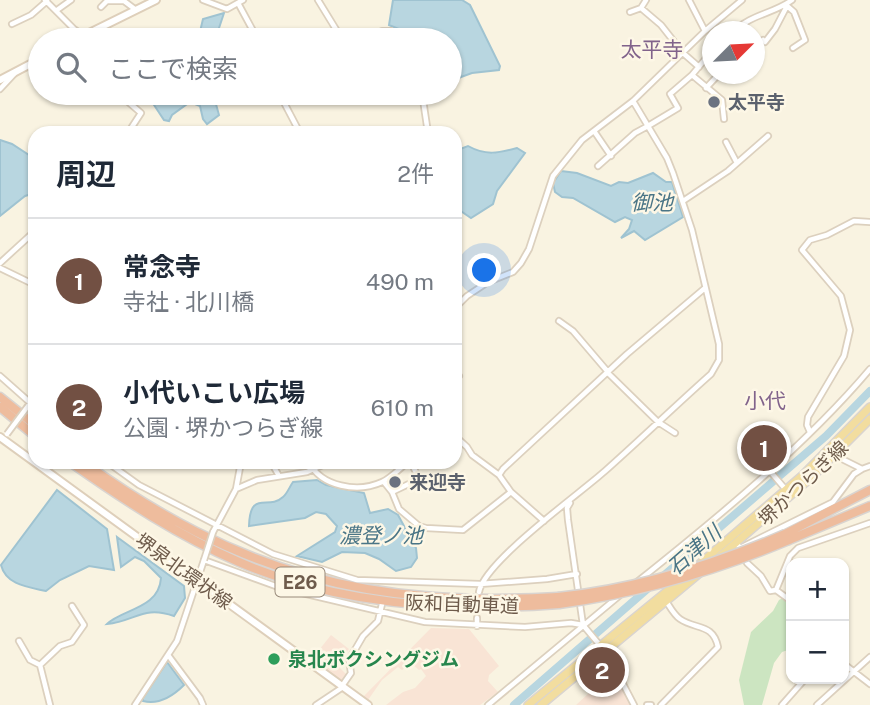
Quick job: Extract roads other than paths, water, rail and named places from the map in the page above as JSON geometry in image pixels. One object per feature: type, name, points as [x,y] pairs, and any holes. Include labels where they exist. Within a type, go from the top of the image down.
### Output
[{"type":"highway","points":[[0,397],[28,419]]},
{"type":"highway","points":[[0,407],[28,430]]},
{"type":"highway","name":"阪和自動車道","points":[[80,469],[123,499],[201,544],[242,563],[349,594],[464,607],[506,608],[651,581],[837,521],[870,506]]},
{"type":"highway","name":"阪和自動車道","points":[[93,469],[127,494],[206,538],[244,556],[309,577],[394,594],[441,598],[559,600]]},
{"type":"highway","points":[[787,537],[870,490]]},
{"type":"highway","name":"阪和自動車道","points":[[787,537],[870,496]]},
{"type":"highway","points":[[837,521],[870,512]]},
{"type":"main road","points":[[104,28],[156,0]]},
{"type":"main road","points":[[0,80],[28,65]]},
{"type":"main road","name":"堺かつらぎ線","points":[[541,705],[601,646],[666,601],[738,545],[787,490],[870,407]]},
{"type":"main road","name":"堺かつらぎ線","points":[[528,705],[787,490],[834,455],[870,419]]},
{"type":"main road","name":"堺泉北環状線","points":[[3,437],[28,456]]},
{"type":"main road","name":"堺泉北環状線","points":[[46,469],[368,705]]},
{"type":"street","points":[[57,10],[71,0]]},
{"type":"street","points":[[203,0],[227,9],[241,2],[253,28]]},
{"type":"street","points":[[318,0],[335,28]]},
{"type":"street","points":[[630,12],[641,8],[646,0]]},
{"type":"street","points":[[689,0],[702,25]]},
{"type":"street","points":[[717,21],[742,0]]},
{"type":"street","points":[[765,40],[775,29],[792,0]]},
{"type":"street","points":[[12,24],[31,15],[46,1],[73,28]]},
{"type":"street","points":[[101,8],[107,1],[124,1],[136,10]]},
{"type":"street","points":[[747,21],[787,5]]},
{"type":"street","points":[[787,5],[794,12],[805,40],[793,48]]},
{"type":"street","points":[[641,8],[699,68]]},
{"type":"street","points":[[462,301],[488,282],[513,272],[529,249],[553,176],[582,140],[633,101],[702,34]]},
{"type":"street","points":[[598,166],[635,133],[678,108],[670,94],[702,64]]},
{"type":"street","points":[[0,89],[18,70]]},
{"type":"street","points":[[692,75],[722,100],[724,119]]},
{"type":"street","points":[[706,89],[710,84]]},
{"type":"street","points":[[479,592],[480,584],[492,568],[716,369],[719,360],[719,344],[692,230],[667,158],[633,101]]},
{"type":"street","points":[[132,105],[141,113],[133,126]]},
{"type":"street","points":[[285,105],[296,126]]},
{"type":"street","points":[[424,105],[427,126]]},
{"type":"street","points":[[594,131],[611,156]]},
{"type":"street","points":[[682,201],[737,163],[768,136]]},
{"type":"street","points":[[726,142],[737,163]]},
{"type":"street","points":[[810,432],[808,417],[844,356],[850,330],[841,296],[802,250],[810,240],[827,235],[853,221],[870,222]]},
{"type":"street","points":[[28,238],[0,265],[28,281]]},
{"type":"street","points":[[499,475],[627,354],[705,288]]},
{"type":"street","points":[[559,321],[573,331],[608,372],[658,422],[675,433]]},
{"type":"street","points":[[488,705],[770,471],[870,369]]},
{"type":"street","points":[[0,376],[28,404]]},
{"type":"street","points":[[3,437],[28,406]]},
{"type":"street","points":[[462,442],[544,521]]},
{"type":"street","points":[[834,455],[862,469]]},
{"type":"street","points":[[786,597],[765,586],[761,576],[747,563],[738,545],[833,502],[849,481],[862,469],[870,466]]},
{"type":"street","points":[[117,469],[139,485],[215,526],[286,558],[357,580],[480,584],[577,574]]},
{"type":"street","points":[[135,705],[168,655],[186,618],[215,526],[236,489],[240,469]]},
{"type":"street","points":[[275,469],[279,476]]},
{"type":"street","points":[[236,489],[257,480],[312,469],[328,482],[353,487],[384,482],[400,469]]},
{"type":"street","points":[[393,492],[419,480],[413,469]]},
{"type":"street","points":[[770,471],[787,490]]},
{"type":"street","points":[[384,482],[393,492],[399,509],[419,526],[426,528],[463,530],[511,492]]},
{"type":"street","points":[[572,499],[567,509],[583,625],[601,646],[634,705]]},
{"type":"street","points":[[776,590],[790,556],[798,548],[870,523]]},
{"type":"street","points":[[204,560],[281,588],[425,622],[526,627],[571,623],[583,625]]},
{"type":"street","points":[[384,588],[386,581]]},
{"type":"street","points":[[661,705],[719,644],[708,629],[678,618],[666,601]]},
{"type":"street","points":[[316,705],[342,686],[351,673],[349,660],[363,636],[378,621],[382,604]]},
{"type":"street","points":[[40,665],[60,646],[72,642],[84,625],[72,606]]},
{"type":"street","points":[[477,618],[477,626]]},
{"type":"street","points":[[19,641],[30,660],[40,665],[50,705]]},
{"type":"street","points":[[168,655],[203,705]]},
{"type":"street","points":[[817,705],[870,657]]},
{"type":"street","points":[[849,668],[870,684]]},
{"type":"street","points":[[782,705],[801,684]]},
{"type":"water","points":[[393,0],[462,0],[470,5],[500,66],[499,70],[462,77],[462,28],[396,28],[389,25]]},
{"type":"water","points":[[224,13],[219,28],[201,28],[203,19]]},
{"type":"water","points":[[154,105],[186,105],[172,115],[169,121],[164,120]]},
{"type":"water","points":[[198,105],[216,105],[219,115],[207,124]]},
{"type":"water","points":[[0,140],[28,154],[28,195],[0,216]]},
{"type":"water","points":[[468,146],[486,152],[498,152],[517,148],[525,153],[497,191],[493,204],[471,218],[462,212],[462,148]]},
{"type":"water","name":"御池","points":[[561,171],[577,173],[611,186],[619,182],[628,183],[653,173],[666,182],[672,182],[683,217],[645,240],[634,231],[621,238],[629,229],[632,220],[625,217],[615,222],[573,198],[562,197],[555,192],[553,183]]},
{"type":"water","name":"濃登ノ池","points":[[317,480],[326,485],[364,493],[370,513],[388,509],[398,515],[416,548],[417,558],[411,567],[396,571],[365,553],[342,552],[322,562],[297,556],[335,532],[337,526],[326,514],[316,512],[305,518],[249,526],[250,515],[256,504],[277,501],[284,496],[293,482]]},
{"type":"water","points":[[57,490],[107,529],[114,570],[89,566],[60,580],[46,591],[13,581],[1,565]]},
{"type":"water","points":[[117,537],[184,586],[185,598],[174,616],[155,612],[107,624],[147,602],[159,588],[161,578],[144,561],[135,557],[121,567]]},
{"type":"water","points":[[167,662],[184,685],[165,699],[143,701],[143,698]]},
{"type":"waterway","name":"石津川","points":[[662,577],[826,436],[870,391]]},
{"type":"waterway","name":"石津川","points":[[514,705],[652,585]]},
{"type":"place","name":"太平寺","points":[[714,102]]},
{"type":"place","name":"常念寺","points":[[764,448]]},
{"type":"place","name":"来迎寺","points":[[395,482]]},
{"type":"place","name":"泉北ボクシングジム","points":[[274,659]]},
{"type":"place","name":"小代いこい広場","points":[[602,670]]},
{"type":"district","name":"太平寺","points":[[652,49]]},
{"type":"district","name":"小代","points":[[765,400]]}]
